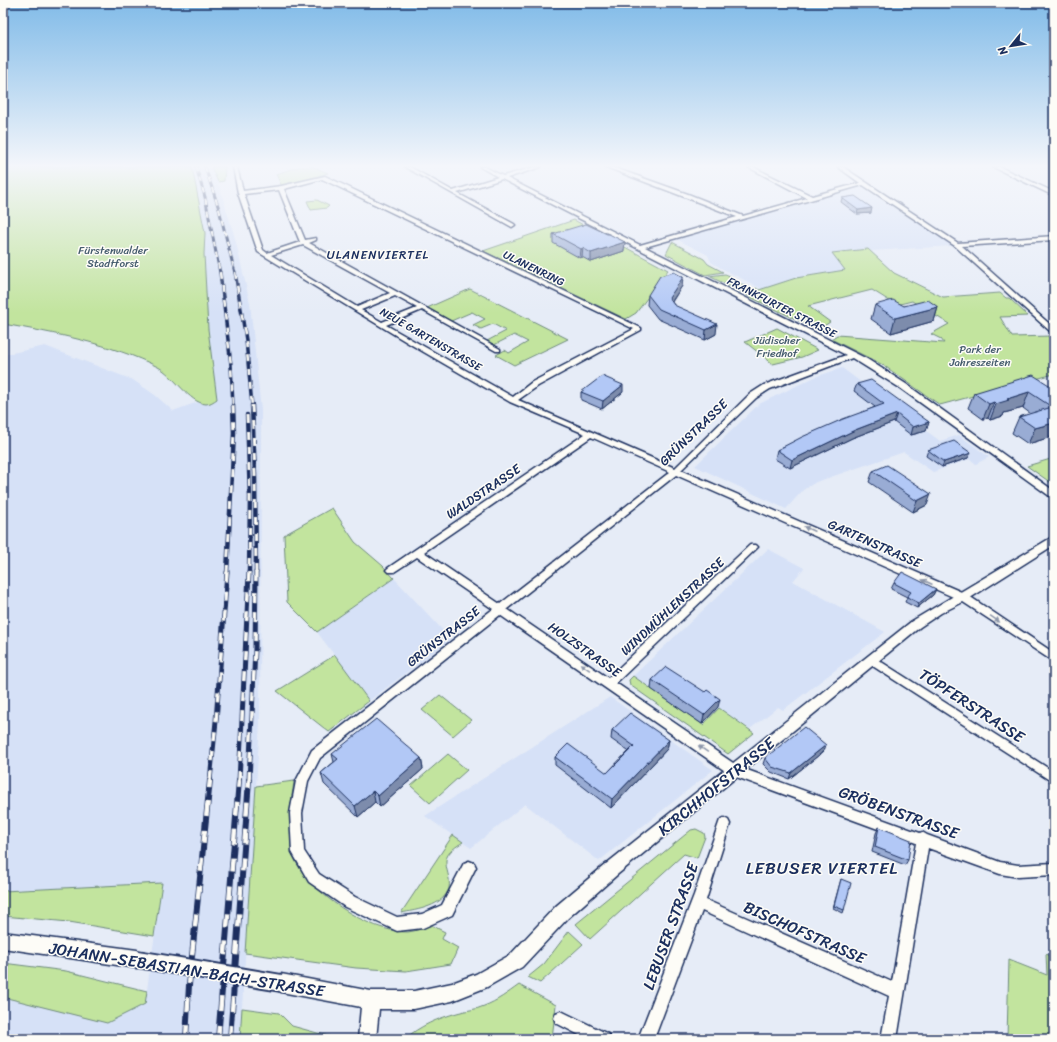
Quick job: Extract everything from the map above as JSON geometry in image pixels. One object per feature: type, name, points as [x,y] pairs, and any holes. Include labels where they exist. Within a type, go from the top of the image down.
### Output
[{"type":"street","name":"NEUE GARTENSTRASSE","points":[[248,216],[260,251],[437,357],[513,400],[676,471]]},
{"type":"street","points":[[293,216],[305,243],[498,350]]},
{"type":"street","name":"ULANENRING","points":[[403,216],[639,329],[535,384],[513,400]]},
{"type":"street","points":[[496,216],[512,225]]},
{"type":"street","name":"FRANKFURTER STRASSE","points":[[578,216],[852,355],[902,386],[1054,495]]},
{"type":"street","points":[[736,216],[741,218]]},
{"type":"street","points":[[640,247],[749,216]]},
{"type":"street","points":[[914,216],[958,244],[1054,332]]},
{"type":"street","points":[[958,244],[1054,238]]},
{"type":"street","points":[[267,255],[314,239]]},
{"type":"street","points":[[357,308],[396,293]]},
{"type":"street","points":[[382,324],[422,308]]},
{"type":"street","name":"GRÜNSTRASSE","points":[[469,867],[447,910],[423,921],[397,924],[350,902],[314,878],[298,852],[296,813],[302,781],[316,754],[676,471],[745,402],[760,390],[852,355]]},
{"type":"street","name":"WALDSTRASSE","points":[[390,570],[591,434]]},
{"type":"street","name":"GARTENSTRASSE","points":[[676,471],[963,597],[1054,658]]},
{"type":"street","name":"KIRCHHOFSTRASSE","points":[[371,1000],[414,1000],[452,992],[481,981],[516,961],[562,912],[612,869],[916,624],[963,597],[1054,540]]},
{"type":"street","name":"WINDMÜHLENSTRASSE","points":[[609,684],[753,547]]},
{"type":"street","name":"HOLZSTRASSE","points":[[417,552],[502,609],[735,771]]},
{"type":"street","name":"TÖPFERSTRASSE","points":[[872,660],[1054,778]]},
{"type":"street","name":"GRÖBENSTRASSE","points":[[735,771],[922,838],[1000,868],[1018,871],[1054,869]]},
{"type":"street","name":"LEBUSER STRASSE","points":[[646,1039],[698,903],[724,824]]},
{"type":"street","points":[[889,1039],[922,847],[922,838]]},
{"type":"street","name":"BISCHOFSTRASSE","points":[[698,903],[897,992]]},
{"type":"street","name":"JOHANN-SEBASTIAN-BACH-STRASSE","points":[[3,940],[137,959],[281,983],[371,1000]]},
{"type":"street","points":[[367,1039],[371,1000]]},
{"type":"street","points":[[561,1018],[603,1039]]},
{"type":"shaded area","points":[[202,216],[228,216],[250,303],[261,411],[260,723],[240,1039],[3,1039],[3,997],[107,1023],[145,1004],[162,884],[3,891],[3,355],[45,346],[133,380],[155,395],[173,411],[198,402],[208,404],[217,399],[208,329],[204,254],[205,233]]},
{"type":"shaded area","points":[[760,216],[906,216],[953,246],[871,251],[868,249],[833,253],[845,270],[796,278],[762,289],[721,268],[711,262],[708,255],[676,239]]},
{"type":"shaded area","points":[[842,368],[940,441],[959,435],[989,457],[976,464],[970,459],[933,472],[904,452],[816,482],[803,490],[786,509],[695,466],[759,404],[815,377]]},
{"type":"shaded area","points":[[768,549],[804,568],[793,581],[885,632],[783,710],[778,707],[750,729],[719,708],[703,725],[633,676]]},
{"type":"shaded area","points":[[394,578],[451,639],[369,701],[317,632]]},
{"type":"shaded area","points":[[610,697],[713,770],[599,861],[525,804],[471,848],[425,816]]},
{"type":"green space","name":"Fürstenwalder Stadtforst","points":[[3,216],[202,216],[205,233],[204,254],[208,329],[217,399],[207,404],[200,402],[188,394],[170,376],[158,367],[122,352],[62,335],[3,324]]},
{"type":"green space","points":[[574,220],[668,270],[636,313],[626,319],[483,251]]},
{"type":"green space","points":[[672,242],[704,259],[708,264],[723,272],[705,275],[666,254]]},
{"type":"green space","name":"Park der Jahreszeiten","points":[[868,249],[894,273],[943,297],[1000,293],[1006,298],[1009,298],[1028,316],[1000,317],[1012,337],[1051,336],[1054,339],[1054,374],[940,405],[883,365],[831,339],[837,335],[944,343],[941,339],[931,334],[949,324],[912,301],[896,305],[872,290],[808,306],[830,322],[818,330],[746,295],[756,288],[759,290],[796,278],[845,270],[832,253]]},
{"type":"green space","points":[[725,274],[730,276],[729,278],[750,288],[743,293],[709,276]]},
{"type":"green space","points":[[470,289],[568,339],[514,365],[496,355],[505,350],[509,353],[528,342],[514,335],[494,345],[487,341],[506,331],[493,324],[481,329],[473,325],[485,319],[472,312],[451,321],[427,308]]},
{"type":"green space","name":"Jüdischer Friedhof","points":[[777,328],[818,350],[802,357],[773,364],[745,342]]},
{"type":"green space","points":[[1054,458],[1054,485],[1027,466]]},
{"type":"green space","points":[[332,508],[355,542],[383,566],[394,578],[317,632],[287,602],[284,535]]},
{"type":"green space","points":[[335,655],[369,701],[329,732],[277,691]]},
{"type":"green space","points":[[633,676],[703,725],[719,708],[754,733],[728,754],[630,685],[629,680]]},
{"type":"green space","points":[[440,695],[471,720],[453,736],[422,710]]},
{"type":"green space","points":[[448,754],[467,770],[430,803],[411,786]]},
{"type":"green space","points":[[294,781],[290,806],[291,851],[301,870],[312,883],[342,908],[358,918],[376,926],[408,932],[431,925],[445,932],[442,939],[458,948],[451,964],[406,971],[356,968],[245,953],[256,786]]},
{"type":"green space","points":[[696,829],[704,833],[705,837],[697,858],[684,854],[590,939],[576,924],[691,830]]},
{"type":"green space","points":[[453,835],[463,842],[448,854],[446,860],[449,888],[446,894],[442,899],[429,906],[401,913]]},
{"type":"green space","points":[[162,883],[154,936],[69,922],[3,916],[3,891]]},
{"type":"green space","points":[[569,931],[583,944],[540,983],[528,977],[544,964]]},
{"type":"green space","points":[[1046,954],[1054,957],[1054,1039],[1007,1039],[1009,960],[1047,975]]},
{"type":"green space","points":[[3,963],[66,971],[147,991],[145,1004],[107,1023],[3,997]]},
{"type":"green space","points":[[519,985],[556,1005],[553,1039],[405,1039],[416,1030],[436,1020],[489,1004]]},
{"type":"green space","points":[[242,1008],[279,1013],[292,1026],[332,1037],[333,1039],[240,1039]]},
{"type":"building","points":[[586,224],[625,242],[591,253],[553,234]]},
{"type":"building","points":[[674,272],[683,277],[669,298],[674,305],[717,324],[706,330],[659,309],[648,295],[660,276]]},
{"type":"building","points":[[893,300],[904,306],[928,300],[938,307],[895,318],[875,305]]},
{"type":"building","points":[[1033,375],[1054,388],[1054,423],[1035,428],[1019,417],[1052,407],[1029,392],[996,404],[994,402],[989,404],[974,393]]},
{"type":"building","points":[[602,376],[623,385],[603,401],[581,392]]},
{"type":"building","points":[[871,380],[929,422],[913,427],[897,414],[855,430],[792,460],[777,450],[843,419],[884,404],[857,384]]},
{"type":"building","points":[[954,441],[971,453],[944,462],[928,450]]},
{"type":"building","points":[[887,465],[931,494],[917,501],[873,471]]},
{"type":"building","points":[[902,572],[936,589],[919,603],[907,597],[911,592],[894,583]]},
{"type":"building","points":[[666,667],[705,692],[707,690],[720,699],[704,715],[652,680]]},
{"type":"building","points":[[630,713],[669,740],[612,799],[555,757],[568,744],[607,773],[634,746],[612,730]]},
{"type":"building","points":[[376,719],[421,758],[378,796],[373,791],[355,806],[321,773],[338,759],[332,754]]},
{"type":"building","points":[[804,727],[826,745],[791,773],[772,767],[765,758]]},
{"type":"building","points":[[879,827],[911,840],[908,860],[875,847]]},
{"type":"building","points":[[841,879],[851,883],[844,910],[834,906]]},
{"type":"railway","points":[[209,216],[220,273]]},
{"type":"railway","points":[[221,216],[235,273]]},
{"type":"railway","points":[[220,272],[231,365],[233,406]]},
{"type":"railway","points":[[235,272],[246,340],[252,406]]},
{"type":"railway","points":[[227,573],[234,433],[233,405]]},
{"type":"railway","points":[[252,405],[255,474],[256,572]]},
{"type":"railway","points":[[247,415],[250,497],[249,573]]},
{"type":"railway","points":[[210,781],[227,572]]},
{"type":"railway","points":[[239,781],[249,572]]},
{"type":"railway","points":[[249,781],[255,649],[256,572]]},
{"type":"railway","points":[[186,1039],[189,985],[210,780]]},
{"type":"railway","points":[[218,1039],[239,780]]},
{"type":"railway","points":[[230,1039],[249,780]]},
{"type":"district","name":"ULANENVIERTEL","points":[[378,255]]},
{"type":"district","name":"LEBUSER VIERTEL","points":[[822,868]]}]
